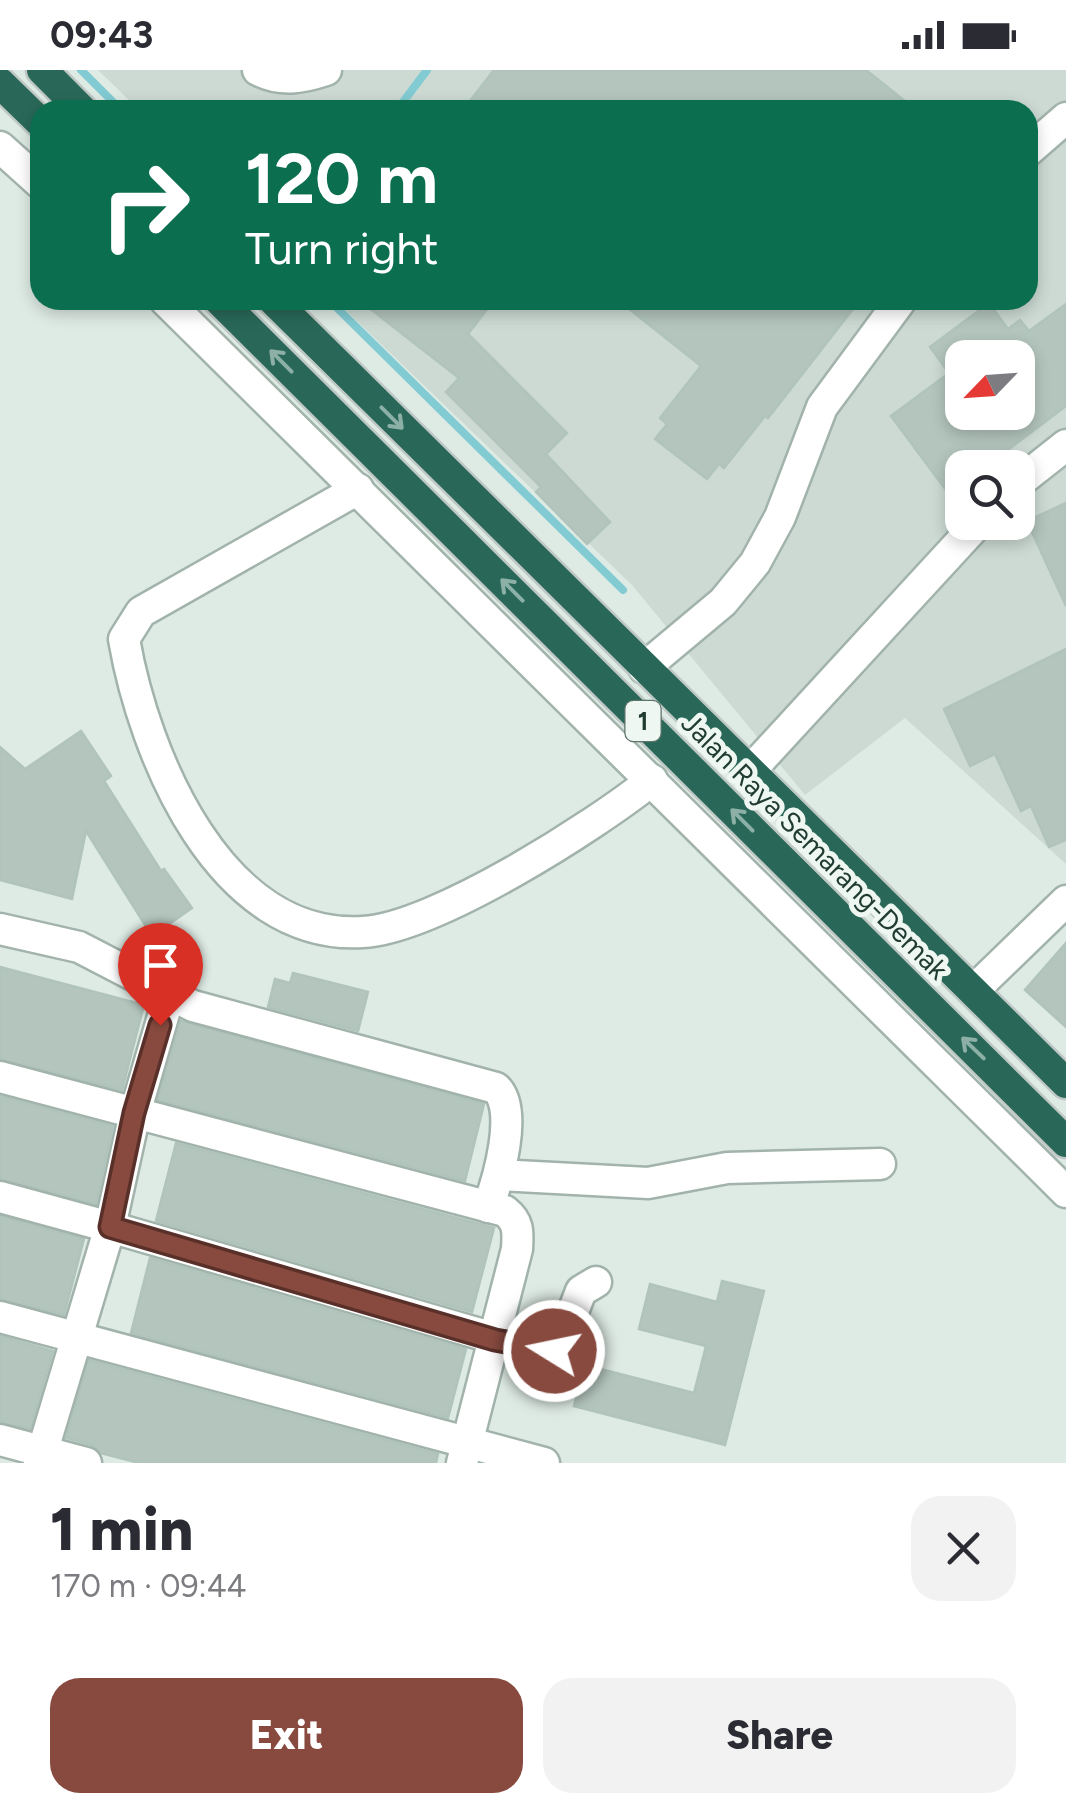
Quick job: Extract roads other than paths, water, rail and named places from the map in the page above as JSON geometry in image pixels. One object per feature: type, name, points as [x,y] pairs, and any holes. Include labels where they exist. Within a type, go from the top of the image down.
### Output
[{"type":"highway","points":[[42,70],[72,100]]},
{"type":"highway","points":[[0,82],[30,112]]},
{"type":"highway","name":"Jalan Raya Semarang-Demak","points":[[229,310],[1066,1142]]},
{"type":"highway","name":"Jalan Raya Semarang-Demak","points":[[283,310],[1066,1083]]},
{"type":"highway","points":[[1013,1087],[1040,1058]]},
{"type":"street","points":[[258,70],[275,79],[326,70]]},
{"type":"street","points":[[1038,142],[1066,118]]},
{"type":"street","points":[[0,147],[30,174]]},
{"type":"street","points":[[175,310],[652,780],[988,1120],[1066,1192]]},
{"type":"street","points":[[644,668],[722,602],[756,563],[780,517],[822,407],[894,310]]},
{"type":"street","points":[[1035,470],[1066,445]]},
{"type":"street","points":[[358,489],[141,612],[124,638],[131,680],[158,758],[196,831],[228,874],[269,909],[318,929],[365,932],[442,908],[582,832],[652,780]]},
{"type":"street","points":[[749,772],[962,540]]},
{"type":"street","points":[[974,990],[1066,901]]},
{"type":"street","points":[[0,929],[78,947],[169,996],[496,1088],[507,1108],[509,1176],[488,1207]]},
{"type":"street","points":[[41,1457],[74,1336],[110,1227],[134,1113],[169,996]]},
{"type":"street","points":[[0,1077],[506,1211],[518,1227],[518,1249],[464,1453]]},
{"type":"street","points":[[509,1176],[648,1184],[727,1168],[880,1164]]},
{"type":"street","points":[[0,1197],[495,1340],[554,1351],[560,1346],[581,1292],[596,1282]]},
{"type":"street","points":[[0,1317],[464,1453],[544,1463]]},
{"type":"street","points":[[0,1440],[41,1457],[86,1463]]},
{"type":"waterway","points":[[81,70],[111,100]]},
{"type":"waterway","points":[[404,100],[427,70]]},
{"type":"waterway","points":[[339,310],[623,590]]}]
